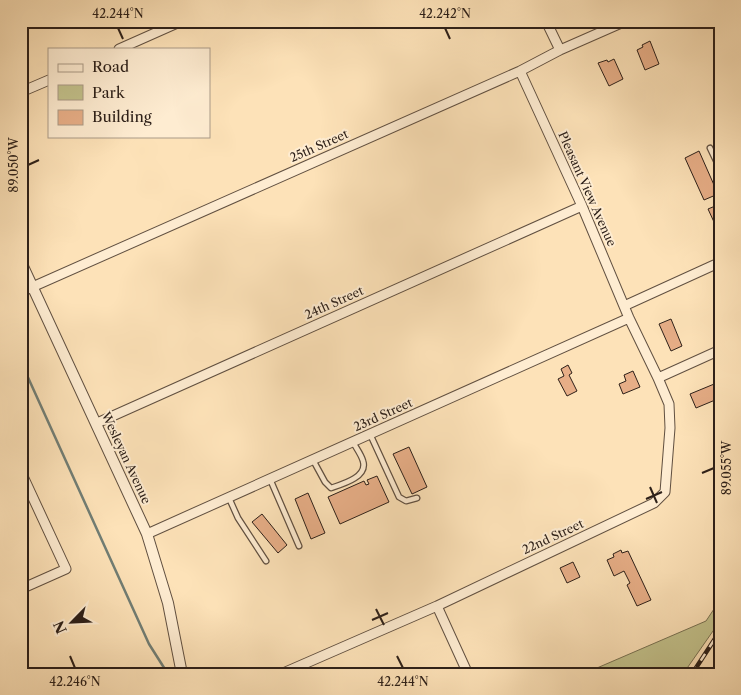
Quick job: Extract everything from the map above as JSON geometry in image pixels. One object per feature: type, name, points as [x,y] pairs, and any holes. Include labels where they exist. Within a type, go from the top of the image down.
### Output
[{"type":"street","points":[[121,48],[182,21]]},
{"type":"street","points":[[546,21],[560,50]]},
{"type":"street","name":"25th Street","points":[[21,292],[520,71],[560,50],[626,21]]},
{"type":"street","name":"Pleasant View Avenue","points":[[520,71],[582,206],[629,318]]},
{"type":"street","points":[[21,92],[48,80]]},
{"type":"street","name":"24th Street","points":[[97,423],[582,206]]},
{"type":"street","name":"Wesleyan Avenue","points":[[21,262],[148,534],[168,603],[182,674]]},
{"type":"street","points":[[624,306],[720,264]]},
{"type":"street","name":"22nd Street","points":[[281,674],[437,606],[654,503],[665,492],[670,428],[669,404],[629,318]]},
{"type":"street","name":"23rd Street","points":[[148,534],[629,318]]},
{"type":"street","points":[[658,378],[720,350]]},
{"type":"street","points":[[21,472],[66,568],[21,588]]},
{"type":"street","points":[[437,606],[468,674]]},
{"type":"lane","points":[[710,148],[720,169]]},
{"type":"lane","points":[[370,434],[399,497],[406,501],[417,498]]},
{"type":"lane","points":[[314,460],[325,482],[332,488],[343,484],[359,475],[364,469],[363,461],[353,442]]},
{"type":"lane","points":[[270,479],[299,546]]},
{"type":"lane","points":[[229,498],[238,518],[266,561]]},
{"type":"green space","points":[[720,600],[720,621],[683,674],[583,674],[706,621]]},
{"type":"building","points":[[650,41],[659,64],[645,70],[637,50]]},
{"type":"building","points":[[614,59],[623,79],[609,86],[598,63]]},
{"type":"building","points":[[699,151],[718,194],[704,200],[685,158]]},
{"type":"building","points":[[720,204],[720,235],[708,209]]},
{"type":"building","points":[[671,319],[682,346],[671,351],[659,324]]},
{"type":"building","points":[[568,365],[572,373],[569,375],[577,391],[567,396],[558,379],[564,376],[561,369]]},
{"type":"building","points":[[633,371],[640,387],[623,394],[619,384],[626,381],[624,375]]},
{"type":"building","points":[[719,382],[720,398],[696,408],[690,394]]},
{"type":"building","points":[[409,447],[427,487],[412,494],[393,454]]},
{"type":"building","points":[[377,476],[389,502],[340,524],[328,497],[364,481],[366,485],[369,484],[367,480]]},
{"type":"building","points":[[308,493],[325,533],[311,539],[295,499]]},
{"type":"building","points":[[262,514],[287,545],[278,553],[252,522]]},
{"type":"building","points":[[621,550],[622,553],[628,551],[651,600],[637,606],[627,585],[630,583],[624,571],[614,576],[607,560],[614,557],[613,554]]},
{"type":"building","points":[[573,562],[580,577],[567,583],[560,568]]},
{"type":"waterway","points":[[21,362],[149,644],[168,674]]},
{"type":"railway","points":[[692,674],[720,631]]}]
